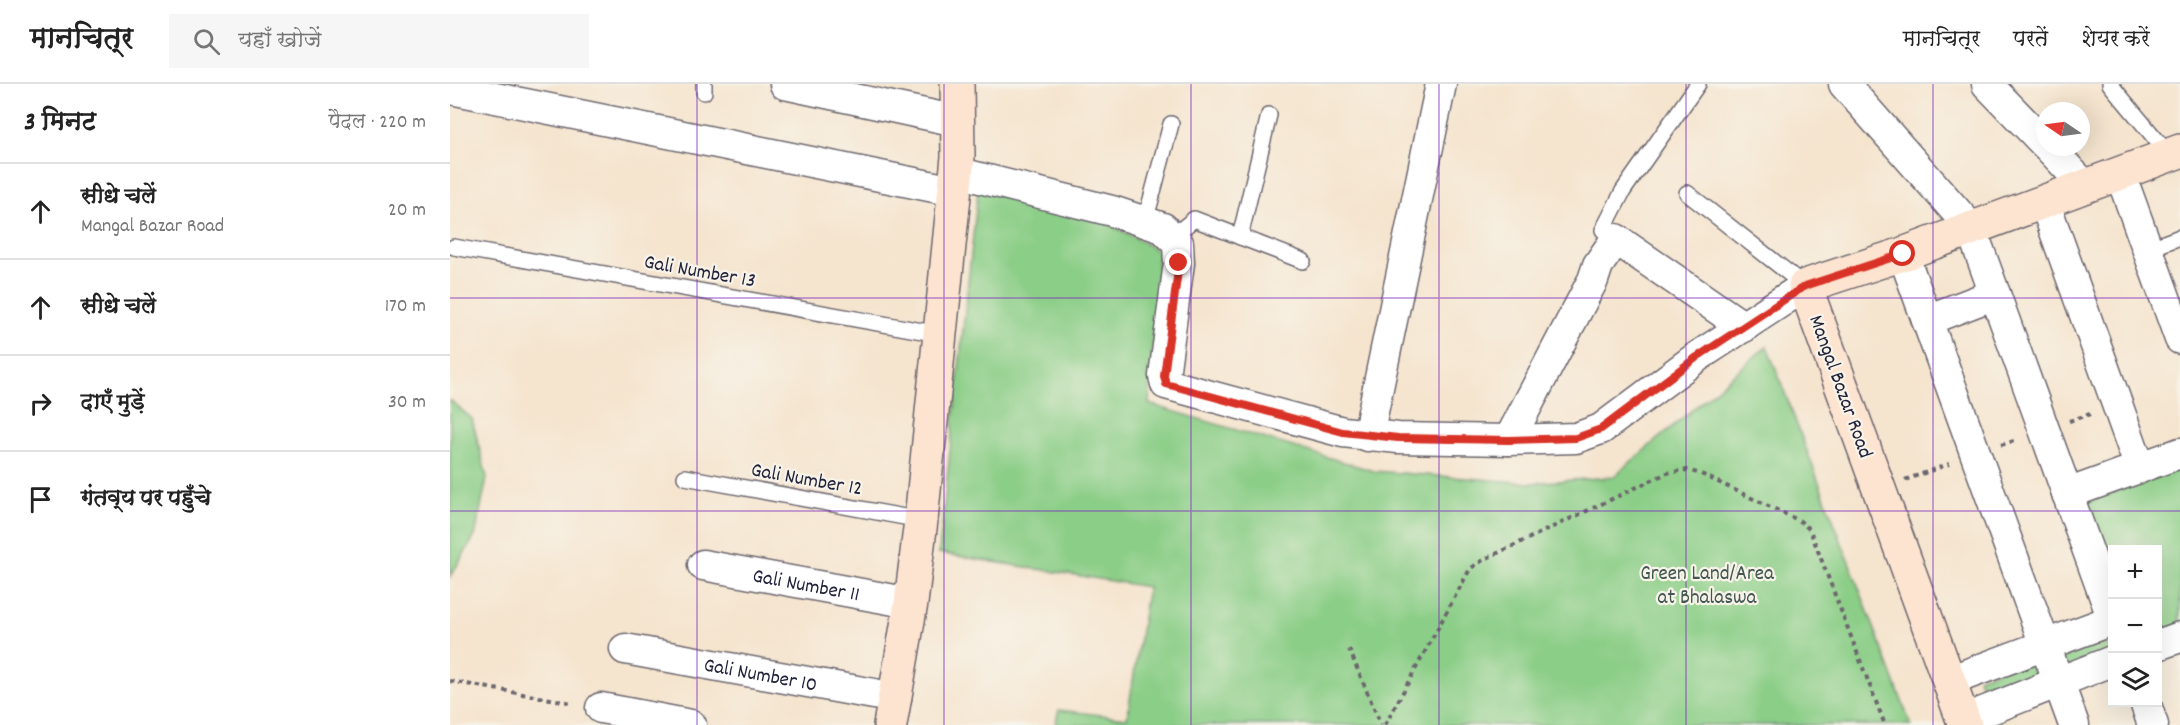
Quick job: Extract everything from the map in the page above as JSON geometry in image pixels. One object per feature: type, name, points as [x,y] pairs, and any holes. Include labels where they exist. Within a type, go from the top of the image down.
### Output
[{"type":"street","points":[[785,84],[957,121]]},
{"type":"street","points":[[893,712],[911,603],[921,520],[956,181],[957,84]]},
{"type":"street","points":[[1368,436],[1441,84]]},
{"type":"street","points":[[1844,84],[1971,228],[2108,607]]},
{"type":"street","points":[[1987,84],[2036,135]]},
{"type":"street","points":[[451,88],[1112,211],[1163,228],[1178,243],[1179,263],[1164,376],[1166,384],[1343,432],[1368,436],[1509,440],[1576,438],[1595,432],[1697,357],[1805,286]]},
{"type":"street","name":"Mangal Bazar Road","points":[[1964,722],[1805,286],[1903,254],[2174,153]]},
{"type":"street","points":[[2056,156],[2085,186]]},
{"type":"street","points":[[2120,173],[2180,339]]},
{"type":"street","points":[[2044,201],[2140,468]]},
{"type":"street","points":[[1509,440],[1593,280],[1598,265],[1616,239],[1744,327]]},
{"type":"street","points":[[1903,254],[2074,725]]},
{"type":"street","points":[[1927,320],[1995,294]]},
{"type":"street","points":[[2067,494],[2180,453]]},
{"type":"street","name":"Gali Number 11","points":[[703,565],[911,603]]},
{"type":"street","points":[[1949,681],[2108,620]]},
{"type":"street","points":[[2162,643],[2180,637]]},
{"type":"street","name":"Gali Number 10","points":[[625,649],[893,712]]},
{"type":"street","points":[[1964,722],[2108,663]]},
{"type":"street","points":[[2147,707],[2153,725]]},
{"type":"street","points":[[598,716],[691,725]]},
{"type":"lane","points":[[1616,239],[1603,230],[1615,205],[1698,84]]},
{"type":"lane","points":[[2110,84],[2174,153]]},
{"type":"lane","points":[[1240,237],[1269,115]]},
{"type":"lane","points":[[1145,222],[1171,124]]},
{"type":"lane","points":[[1688,193],[1805,286]]},
{"type":"lane","points":[[1172,237],[1194,219],[1303,261]]},
{"type":"lane","points":[[2148,249],[2180,237]]},
{"type":"lane","name":"Gali Number 13","points":[[454,247],[939,334]]},
{"type":"lane","name":"Gali Number 12","points":[[685,477],[921,520]]},
{"type":"path","points":[[1383,725],[1470,569],[1476,564],[1666,473],[1688,470],[1800,521],[1810,530],[1885,725]]},
{"type":"path","points":[[1349,649],[1383,725]]},
{"type":"path","points":[[450,681],[598,716]]},
{"type":"green space","name":"Green Land/Area at Bhalaswa","points":[[978,190],[1108,223],[1159,251],[1149,404],[1374,471],[1531,483],[1613,477],[1767,346],[1911,725],[1055,725],[1059,710],[1127,718],[1148,587],[939,553]]},
{"type":"green space","points":[[450,400],[472,419],[487,478],[475,536],[450,577]]},
{"type":"green space","points":[[2180,466],[2180,625],[2162,632],[2162,545],[2108,545],[2108,581],[2080,505]]},
{"type":"green space","points":[[2108,627],[2108,658],[1988,705],[1978,678]]},
{"type":"route","points":[[1179,263],[1164,376],[1166,384],[1343,432],[1398,438],[1509,440],[1576,438],[1601,429],[1697,357],[1805,286],[1903,254]]}]
